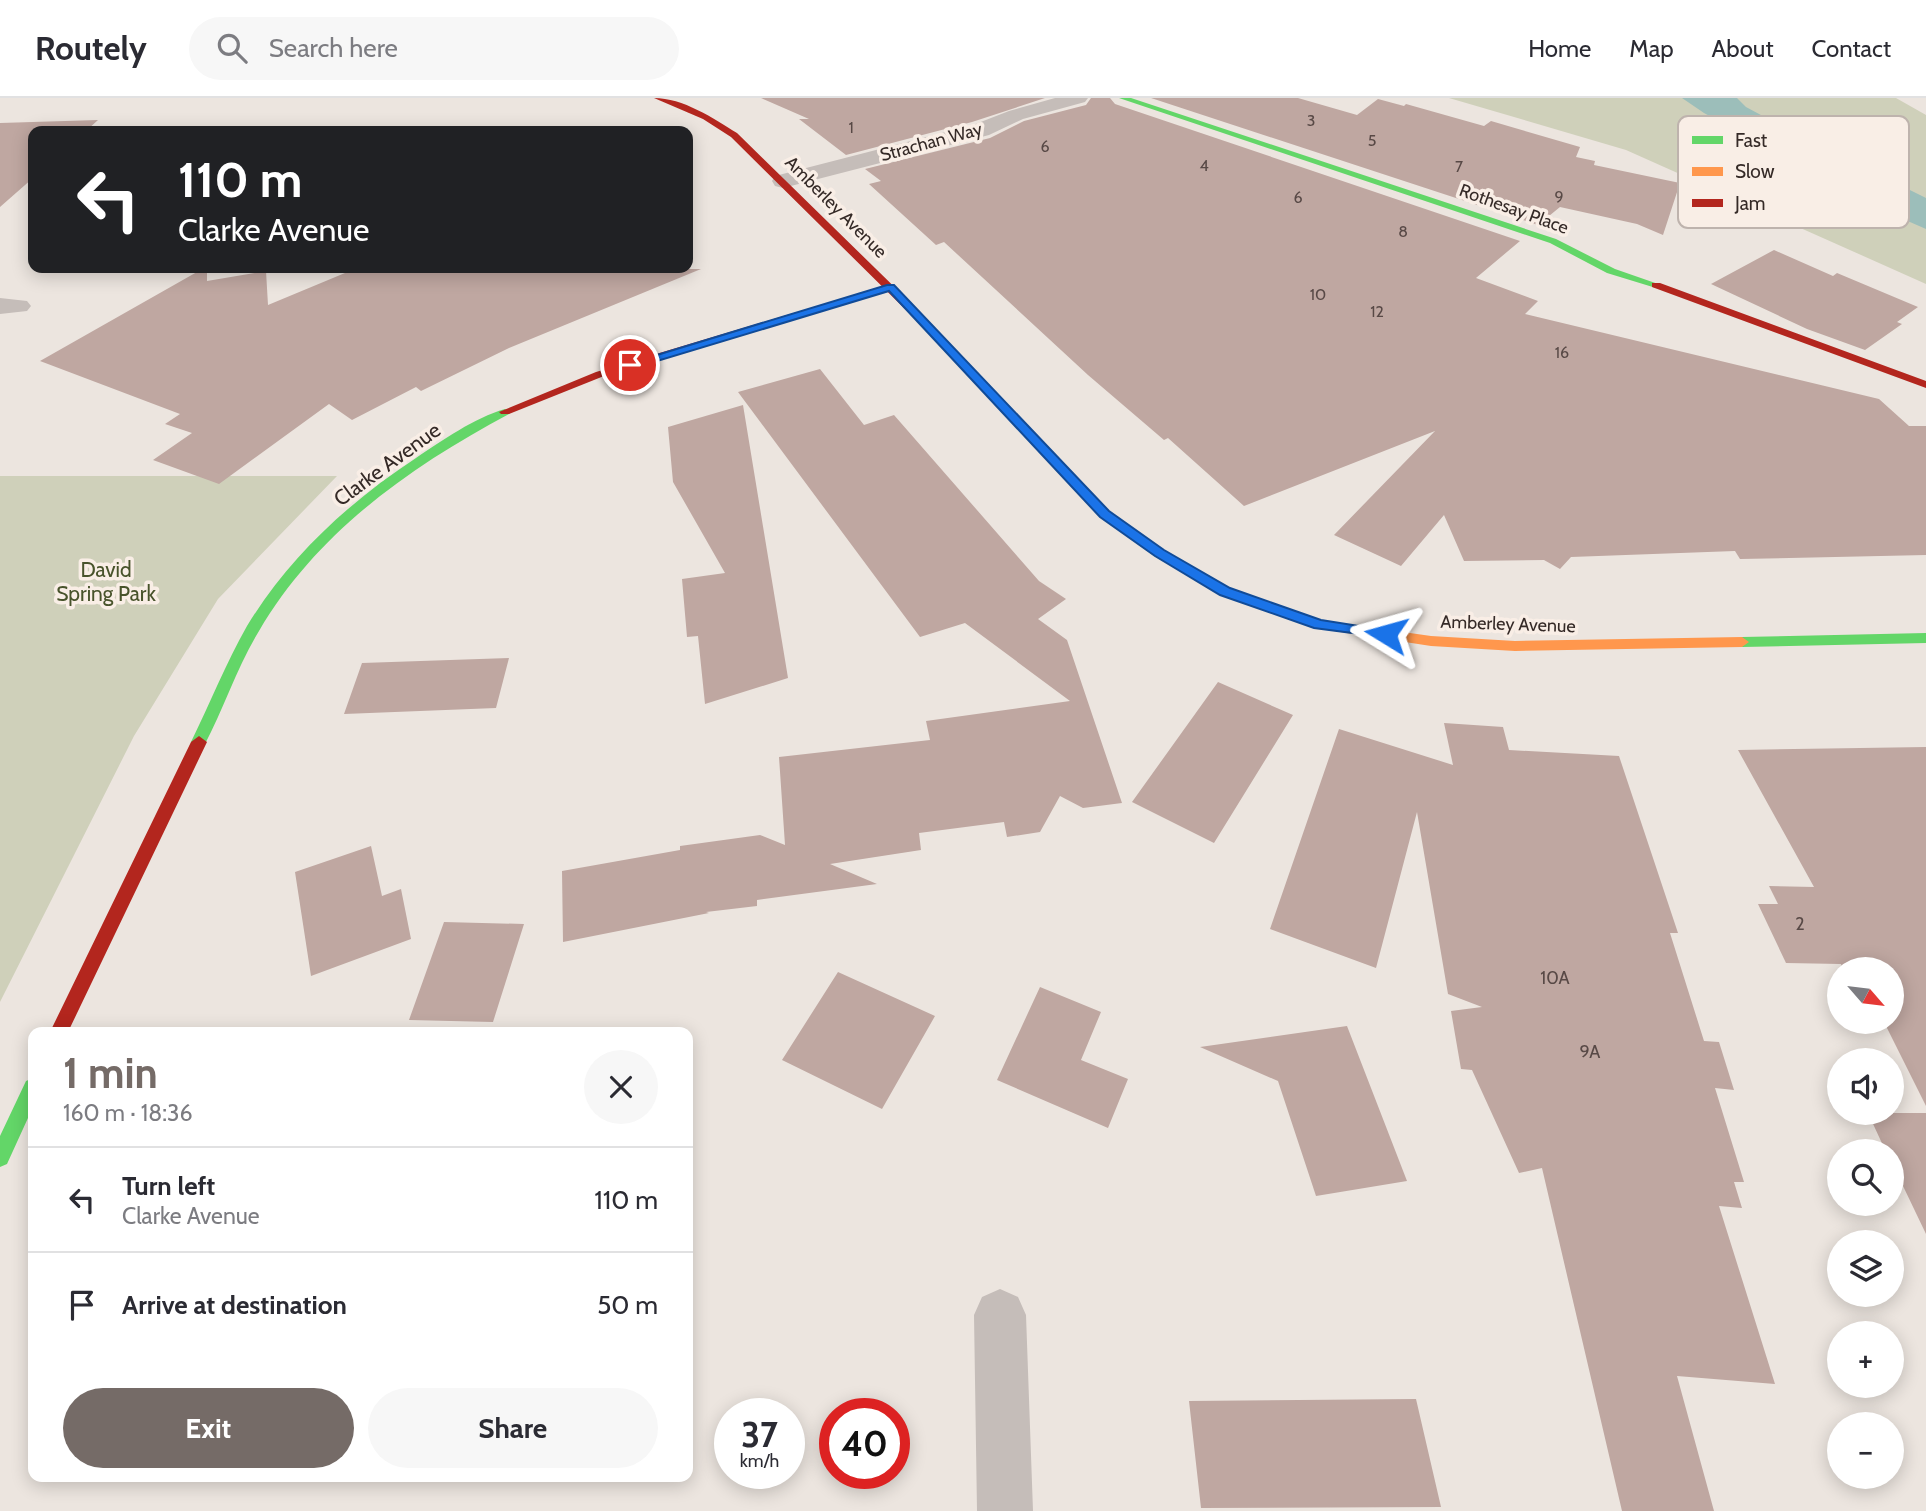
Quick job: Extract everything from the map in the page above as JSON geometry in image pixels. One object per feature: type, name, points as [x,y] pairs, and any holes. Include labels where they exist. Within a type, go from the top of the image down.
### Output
[{"type":"street","name":"Amberley Avenue","points":[[658,98],[722,125],[891,287],[1105,514],[1159,553],[1225,591],[1319,625],[1431,641],[1515,646],[1926,638]]},
{"type":"street","name":"Strachan Way","points":[[783,181],[981,130],[1016,115],[1078,98]]},
{"type":"street","name":"Rothesay Place","points":[[1123,98],[1553,241],[1611,271],[1665,288],[1926,385]]},
{"type":"street","name":"Clarke Avenue","points":[[61,1027],[254,627],[289,577],[331,531],[382,487],[432,453],[491,419],[540,396],[604,373],[891,287]]},
{"type":"street","points":[[0,1157],[28,1098]]},
{"type":"street","points":[[1000,1315],[1004,1511]]},
{"type":"green space","points":[[1449,98],[1896,98],[1926,115],[1926,284],[1801,228],[1909,228],[1909,116],[1678,116],[1678,173],[1626,150]]},
{"type":"green space","name":"David Spring Park","points":[[0,476],[337,476],[218,599],[134,736],[0,1002]]},
{"type":"water","points":[[1682,98],[1737,98],[1746,107],[1763,116],[1710,116]]},
{"type":"water","points":[[1909,190],[1926,198],[1926,229],[1909,222]]},
{"type":"building","points":[[761,98],[1045,98],[972,122],[846,155],[799,119],[809,119]]},
{"type":"building","points":[[1091,98],[1110,98],[1115,104],[1520,241],[1476,278],[1538,301],[1525,314],[1879,399],[1909,426],[1926,426],[1926,555],[1740,559],[1735,551],[1571,557],[1560,569],[1544,560],[1464,561],[1444,515],[1401,566],[1334,535],[1435,431],[1244,506],[1168,438],[1164,440],[1088,375],[944,242],[936,245],[869,184],[881,181],[865,169],[990,138],[1024,121],[1086,105]]},
{"type":"building","points":[[1151,98],[1298,98],[1357,115],[1378,99],[1484,126],[1491,121],[1580,147],[1576,157],[1595,161],[1594,165],[1678,183],[1663,235],[1637,224],[1560,207],[1538,225]]},
{"type":"building","points":[[98,120],[91,126],[28,126],[28,182],[0,207],[0,123]]},
{"type":"building","points":[[1774,250],[1833,276],[1837,273],[1918,307],[1897,322],[1902,324],[1865,350],[1807,329],[1711,284]]},
{"type":"building","points":[[195,273],[207,273],[207,281],[266,273],[268,305],[345,273],[691,273],[509,348],[421,391],[416,387],[352,420],[329,404],[219,484],[153,460],[192,433],[165,424],[180,414],[40,361]]},
{"type":"building","points":[[820,369],[864,425],[894,415],[1039,581],[1066,599],[1038,619],[1067,640],[1122,803],[1083,808],[1060,796],[1040,832],[1007,837],[1004,822],[919,833],[921,850],[830,864],[877,884],[757,900],[757,906],[706,912],[709,913],[563,942],[562,871],[680,850],[680,846],[760,835],[785,845],[779,757],[930,740],[926,721],[1070,701],[965,623],[920,637],[738,392]]},
{"type":"building","points":[[743,405],[788,678],[705,704],[698,636],[687,637],[682,579],[725,573],[673,482],[668,427]]},
{"type":"building","points":[[509,658],[496,708],[344,714],[362,663]]},
{"type":"building","points":[[1218,682],[1293,715],[1214,843],[1132,802]]},
{"type":"building","points":[[1444,723],[1503,727],[1509,750],[1619,756],[1678,933],[1670,933],[1704,1041],[1719,1042],[1734,1090],[1715,1088],[1744,1182],[1734,1182],[1742,1208],[1719,1206],[1775,1384],[1677,1376],[1714,1511],[1622,1511],[1542,1168],[1519,1173],[1472,1070],[1461,1069],[1451,1011],[1482,1007],[1448,994],[1417,812],[1376,968],[1270,929],[1339,729],[1453,765]]},
{"type":"building","points":[[1926,747],[1926,1106],[1904,1062],[1904,1048],[1897,1048],[1890,1034],[1904,1034],[1904,957],[1827,957],[1827,964],[1786,963],[1758,904],[1778,904],[1769,886],[1814,887],[1738,750]]},
{"type":"building","points":[[371,846],[382,896],[401,889],[411,939],[311,976],[295,872]]},
{"type":"building","points":[[444,922],[524,924],[493,1022],[409,1020]]},
{"type":"building","points":[[838,972],[935,1016],[882,1109],[782,1060]]},
{"type":"building","points":[[1040,987],[1101,1012],[1081,1060],[1128,1079],[1108,1128],[997,1080]]},
{"type":"building","points":[[1347,1026],[1407,1181],[1316,1196],[1278,1081],[1200,1047]]},
{"type":"building","points":[[1904,1113],[1926,1113],[1926,1234],[1904,1188],[1904,1139],[1880,1139],[1874,1125],[1904,1125]]},
{"type":"building","points":[[1416,1399],[1441,1507],[1201,1508],[1189,1401]]},
{"type":"traffic: fast","points":[[1123,98],[1553,241],[1611,271],[1656,285]]},
{"type":"traffic: fast","points":[[801,314],[891,287]]},
{"type":"traffic: fast","points":[[917,315],[1105,514],[1159,553],[1225,591],[1319,625]]},
{"type":"traffic: fast","points":[[199,742],[254,627],[303,559],[332,529],[397,476],[468,431],[505,412]]},
{"type":"traffic: fast","points":[[1742,642],[1926,638]]},
{"type":"traffic: fast","points":[[0,1157],[28,1098]]},
{"type":"traffic: slow","points":[[1319,625],[1431,641],[1515,646],[1742,642]]},
{"type":"traffic: jam","points":[[658,98],[706,117],[734,135],[917,315]]},
{"type":"traffic: jam","points":[[1656,285],[1926,385]]},
{"type":"traffic: jam","points":[[505,412],[600,374],[801,314]]},
{"type":"traffic: jam","points":[[61,1027],[199,742]]},
{"type":"route","points":[[630,365],[891,287],[1105,514],[1159,553],[1225,591],[1319,625],[1386,634]]}]
